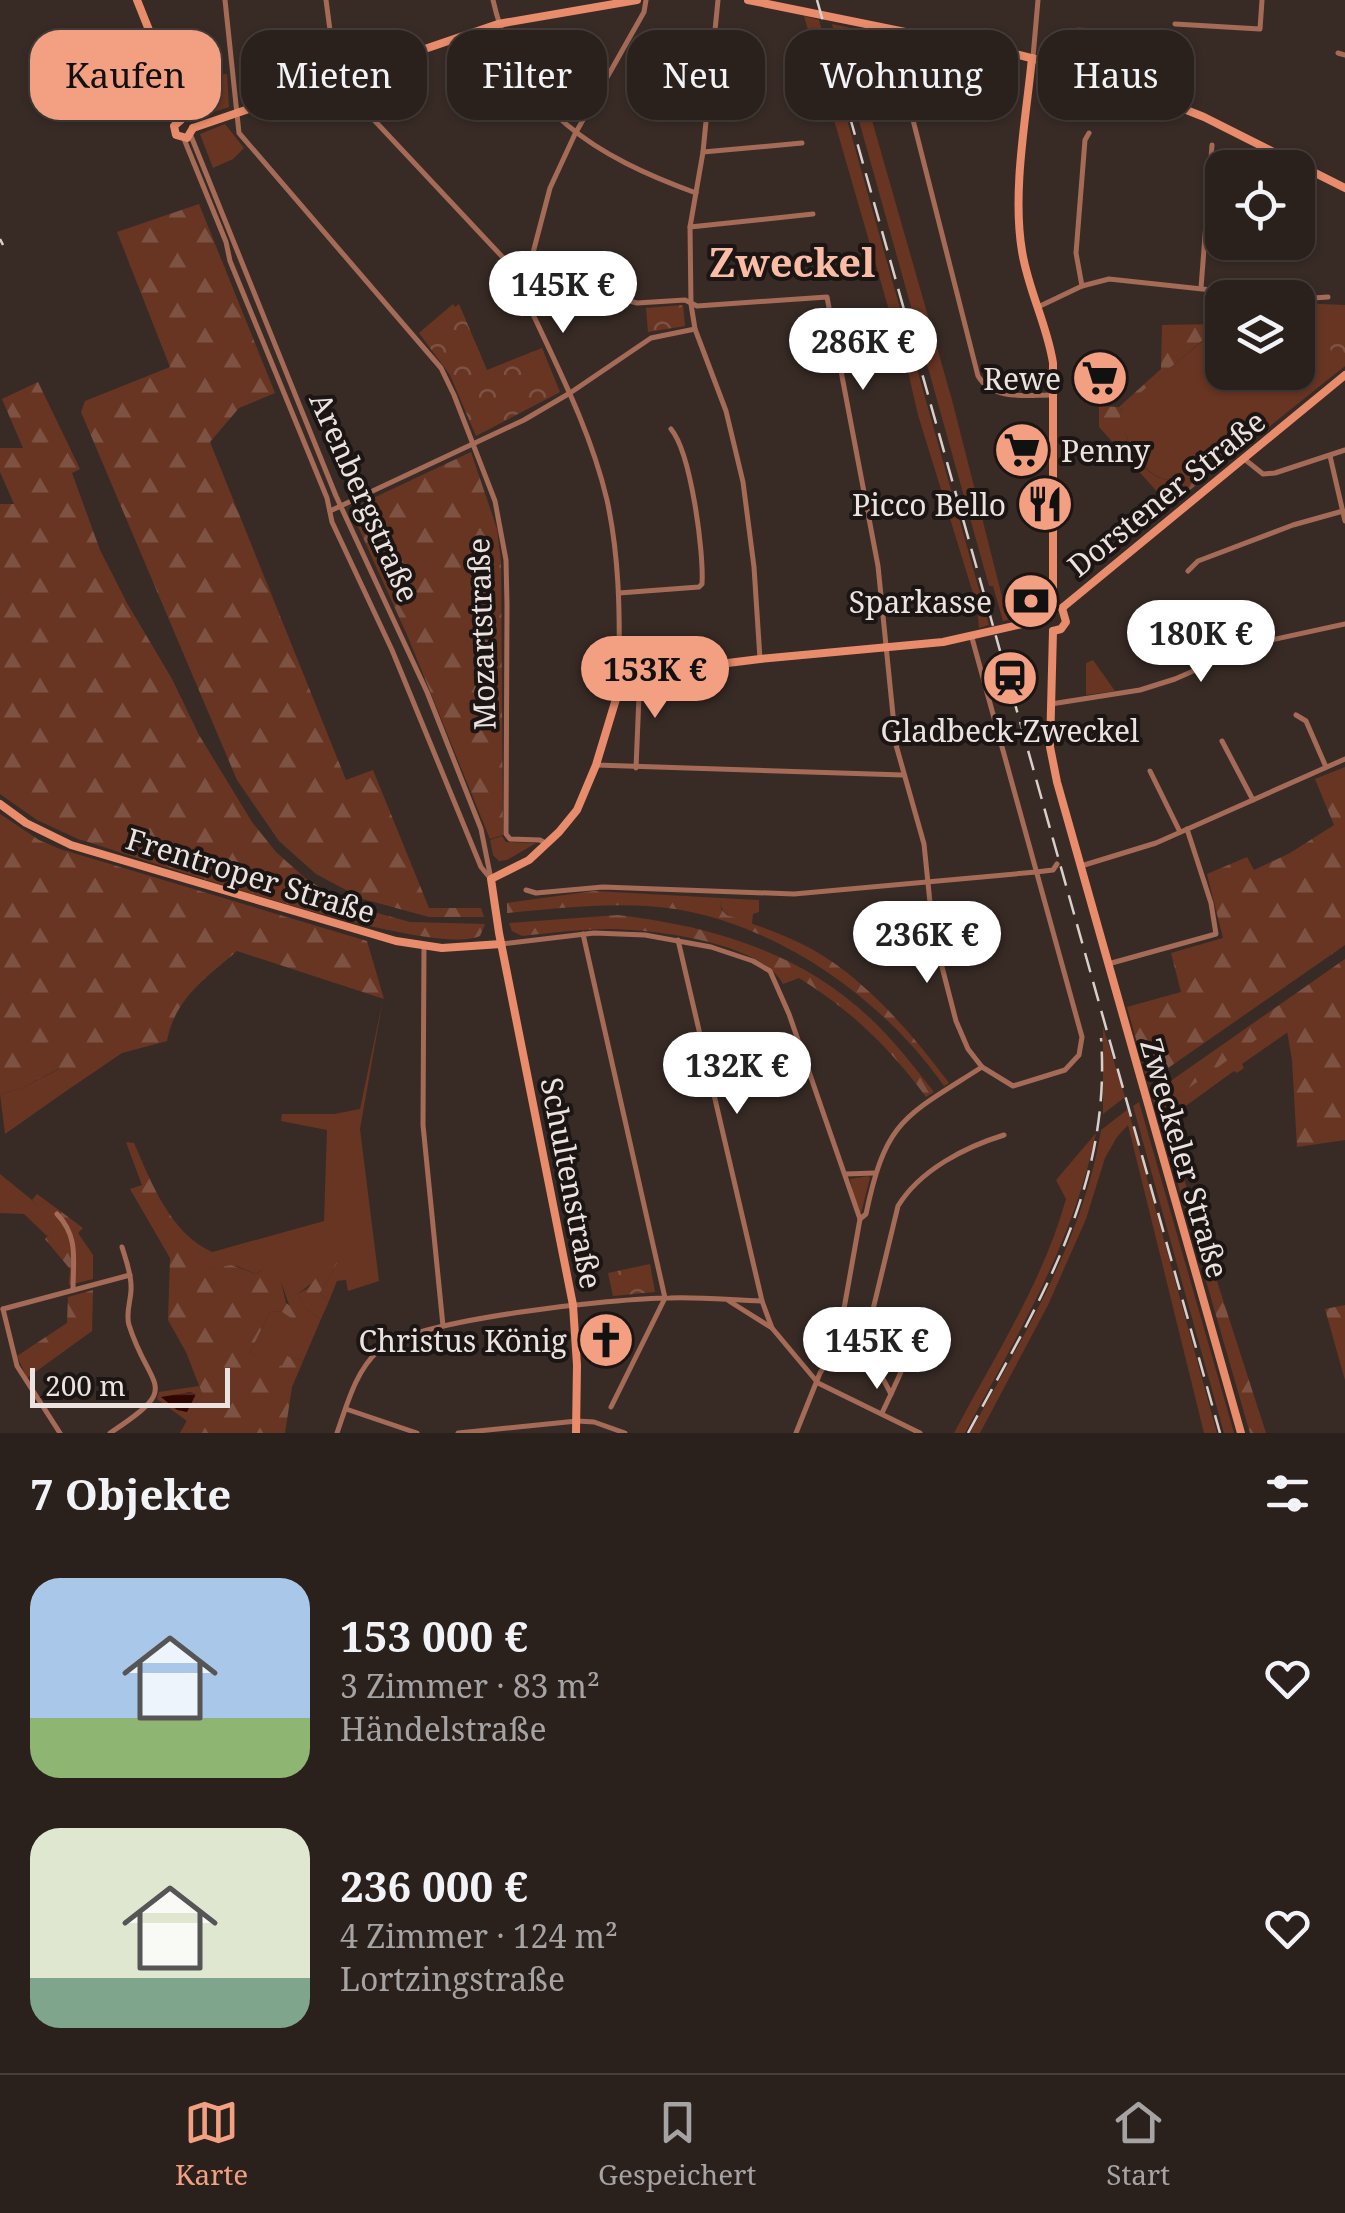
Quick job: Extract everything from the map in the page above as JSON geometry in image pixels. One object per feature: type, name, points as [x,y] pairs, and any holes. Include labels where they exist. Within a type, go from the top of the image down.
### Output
[{"type":"street","name":"Arenbergstraße","points":[[137,0],[149,30]]},
{"type":"street","points":[[226,0],[236,113]]},
{"type":"street","points":[[326,0],[331,30]]},
{"type":"street","points":[[492,0],[498,24],[529,83],[576,134],[627,165],[696,193]]},
{"type":"street","points":[[427,48],[498,24],[637,0]]},
{"type":"street","points":[[532,276],[529,268],[550,188],[644,12],[646,0]]},
{"type":"street","points":[[718,0],[690,227],[691,304],[695,330],[726,411],[743,482],[760,659]]},
{"type":"street","points":[[748,0],[1098,75],[1169,102],[1345,188]]},
{"type":"street","points":[[1038,0],[1019,224],[1025,268],[1049,337],[1054,395],[1058,607],[1066,622],[1053,631],[1040,620],[1044,609],[1058,607]]},
{"type":"street","points":[[1176,24],[1260,29],[1262,0]]},
{"type":"street","points":[[181,120],[190,123],[189,134],[241,111]]},
{"type":"street","name":"Mozartstraße","points":[[236,113],[239,133],[441,368],[474,444],[494,501],[506,560],[506,834],[510,839],[540,840],[547,844]]},
{"type":"street","name":"Arenbergstraße","points":[[181,120],[174,131],[189,134]]},
{"type":"street","points":[[374,120],[509,264],[521,272],[530,308],[570,393],[606,498],[619,593],[619,667],[623,676],[596,765],[577,810],[529,860],[492,879]]},
{"type":"street","points":[[913,120],[978,376],[985,386],[1002,394],[1054,395]]},
{"type":"street","name":"Arenbergstraße","points":[[189,134],[341,506],[426,692],[481,828],[501,944]]},
{"type":"street","name":"Arenbergstraße","points":[[189,134],[330,511],[481,867],[492,879]]},
{"type":"street","points":[[1082,286],[1076,252],[1085,140],[1089,134]]},
{"type":"street","points":[[702,152],[802,143]]},
{"type":"street","points":[[1201,288],[1212,145]]},
{"type":"street","points":[[690,227],[813,214]]},
{"type":"street","points":[[521,272],[529,268]]},
{"type":"street","points":[[525,280],[532,276],[637,303],[685,300],[697,306],[827,296],[878,566],[892,715],[902,776],[924,844],[933,932],[943,979],[968,1049],[982,1068],[1013,1086],[1065,1070],[1080,1055],[1081,1033],[972,638]]},
{"type":"street","points":[[1038,307],[1082,286],[1109,279],[1205,288]]},
{"type":"street","points":[[1315,298],[1328,297]]},
{"type":"street","points":[[330,511],[474,444],[570,393],[650,338],[695,330]]},
{"type":"street","name":"Dorstener Straße","points":[[1058,607],[1345,374]]},
{"type":"street","points":[[619,593],[700,588],[702,584],[690,480],[680,440],[671,429]]},
{"type":"street","points":[[1243,458],[1263,474],[1345,450]]},
{"type":"street","points":[[1330,455],[1345,521]]},
{"type":"street","points":[[1188,571],[1198,560],[1344,510]]},
{"type":"street","points":[[623,676],[972,638],[1040,620]]},
{"type":"street","points":[[1051,704],[1140,690],[1175,679],[1256,642],[1345,624]]},
{"type":"street","name":"Zweckeler Straße","points":[[1053,631],[1053,762],[1241,1433]]},
{"type":"street","points":[[636,768],[640,672]]},
{"type":"street","points":[[1296,715],[1306,720],[1326,767]]},
{"type":"street","points":[[1222,741],[1253,800]]},
{"type":"street","points":[[1080,866],[1156,843],[1345,759]]},
{"type":"street","points":[[596,765],[902,776]]},
{"type":"street","points":[[1107,965],[1216,934],[1210,902],[1183,830],[1150,771]]},
{"type":"street","name":"Frentroper Straße","points":[[0,804],[38,830],[71,844],[424,951],[501,944]]},
{"type":"street","points":[[526,890],[536,893],[603,887],[794,894],[1036,872],[1053,870],[1056,864]]},
{"type":"street","points":[[583,934],[665,1298],[612,1407]]},
{"type":"street","points":[[501,944],[583,934],[645,935],[736,955],[762,965],[774,976],[860,1219],[837,1348],[796,1433]]},
{"type":"street","points":[[678,940],[762,1301],[772,1328]]},
{"type":"street","name":"Schultenstraße","points":[[501,944],[573,1305],[576,1433]]},
{"type":"street","points":[[424,951],[423,1125],[443,1326]]},
{"type":"street","points":[[860,1219],[866,1214],[874,1173],[893,1131],[928,1102],[982,1068]]},
{"type":"street","points":[[882,1413],[901,1372],[889,1362],[868,1330],[898,1206],[944,1160],[1004,1134]]},
{"type":"street","points":[[846,1174],[874,1173]]},
{"type":"street","points":[[57,1214],[69,1226],[72,1237],[73,1290]]},
{"type":"street","points":[[110,1433],[147,1408],[155,1397],[155,1380],[127,1321],[132,1291],[122,1247]]},
{"type":"street","points":[[60,1433],[17,1366],[2,1309],[130,1275]]},
{"type":"street","points":[[337,1433],[362,1370],[393,1341],[443,1326],[573,1305],[665,1298],[762,1301]]},
{"type":"street","points":[[728,1300],[772,1328],[818,1383],[920,1433]]},
{"type":"street","points":[[889,1362],[882,1377],[891,1394]]},
{"type":"street","points":[[346,1407],[417,1433]]},
{"type":"street","points":[[458,1433],[577,1421],[594,1422],[625,1433]]},
{"type":"green space","points":[[804,16],[819,20],[822,30],[808,30]]},
{"type":"green space","points":[[832,24],[851,30],[834,30]]},
{"type":"green space","points":[[221,74],[227,74],[229,107],[221,110]]},
{"type":"green space","points":[[834,120],[847,120],[989,625],[979,628],[977,606],[918,415],[897,324],[893,324]]},
{"type":"green space","points":[[859,120],[872,120],[952,400],[1008,620],[1003,621],[993,586],[989,586]]},
{"type":"green space","points":[[225,124],[244,148],[233,159],[213,168],[200,134]]},
{"type":"green space","points":[[199,204],[275,393],[239,408],[210,442],[346,780],[373,770],[429,908],[481,908],[484,917],[429,917],[363,899],[316,874],[279,841],[237,780],[81,412],[85,401],[170,367],[117,232]]},
{"type":"green space","points":[[453,304],[459,304],[487,370],[542,348],[560,392],[476,436],[450,375],[419,333]]},
{"type":"green space","points":[[1315,304],[1345,305],[1345,366],[1315,390]]},
{"type":"green space","points":[[683,305],[685,326],[648,332],[646,308]]},
{"type":"green space","points":[[1328,307],[1345,316],[1345,354],[1335,360],[1316,315],[1318,310]]},
{"type":"green space","points":[[1205,324],[1205,338],[1121,409],[1120,418],[1129,444],[1143,466],[1163,479],[1189,478],[1195,486],[1170,506],[1099,427],[1099,406],[1119,407],[1161,369],[1162,325]]},
{"type":"green space","points":[[1205,339],[1205,390],[1315,390],[1195,486],[1189,478],[1163,479],[1143,465],[1119,418],[1122,407]]},
{"type":"green space","points":[[38,382],[80,469],[72,473],[100,550],[199,735],[252,822],[276,852],[305,878],[335,897],[410,922],[485,924],[480,936],[451,939],[405,933],[285,904],[78,839],[37,820],[0,794],[0,504],[14,504],[0,472],[0,448],[23,448],[2,399]]},
{"type":"green space","points":[[471,452],[497,529],[501,562],[503,835],[490,839],[408,637],[350,509]]},
{"type":"green space","points":[[1093,660],[1115,691],[1086,695],[1086,663]]},
{"type":"green space","points":[[1345,767],[1345,945],[1148,1082],[1127,1007],[1181,992],[1171,953],[1223,938],[1207,874],[1247,857],[1254,870],[1334,825],[1315,779]]},
{"type":"green space","points":[[0,814],[60,849],[367,941],[384,999],[237,951],[184,1001],[167,1041],[122,1053],[69,1089],[58,1069],[22,1088],[0,1094]]},
{"type":"green space","points":[[502,836],[506,842],[536,843],[499,861],[493,855],[490,840]]},
{"type":"green space","points":[[594,891],[720,898],[721,909],[727,915],[804,945],[846,972],[894,1016],[949,1083],[944,1086],[892,1024],[860,997],[791,950],[753,932],[715,918],[654,907],[591,906],[507,913],[507,903]]},
{"type":"green space","points":[[720,898],[759,900],[759,912],[753,914],[752,924],[735,919],[723,909]]},
{"type":"green space","points":[[618,915],[728,937],[796,965],[857,1006],[934,1092],[926,1097],[868,1031],[818,990],[799,978],[783,984],[771,970],[730,948],[677,935],[627,930],[522,936],[512,931],[509,923]]},
{"type":"green space","points":[[1345,959],[1345,1140],[1297,1147],[1292,1060],[1285,1019],[1161,1108],[1266,1433],[1250,1433],[1152,1094]]},
{"type":"green space","points":[[383,999],[360,1129],[379,1281],[348,1291],[346,1280],[337,1281],[329,1301],[320,1293],[337,1263],[298,1294],[305,1308],[321,1319],[303,1361],[287,1356],[283,1367],[250,1353],[270,1311],[294,1319],[281,1282],[262,1270],[256,1274],[236,1266],[211,1269],[205,1254],[324,1221],[327,1130],[281,1121],[282,1114],[334,1114],[360,1109]]},
{"type":"green space","points":[[1285,1018],[1288,1032],[1242,1064],[1244,1068],[1234,1071],[1165,1121],[1161,1108]]},
{"type":"green space","points":[[1103,1027],[1125,1097],[1103,1114]]},
{"type":"green space","points":[[59,1069],[69,1089],[5,1134],[0,1094],[22,1088]]},
{"type":"green space","points":[[1139,1102],[1234,1433],[1224,1433],[1133,1106]]},
{"type":"green space","points":[[1128,1109],[1217,1433],[1204,1433],[1128,1125],[1105,1158],[1086,1219],[1048,1305],[980,1433],[970,1433],[1066,1249],[1101,1130]]},
{"type":"green space","points":[[1096,1133],[1073,1212],[1042,1287],[965,1433],[954,1433],[1044,1260],[1066,1199],[1056,1180]]},
{"type":"green space","points":[[126,1142],[134,1143],[173,1219],[212,1252],[206,1254],[211,1269],[231,1265],[256,1274],[268,1267],[281,1282],[286,1303],[300,1313],[294,1320],[282,1312],[270,1311],[250,1353],[282,1366],[287,1356],[303,1361],[292,1387],[285,1433],[180,1433],[202,1393],[168,1320],[170,1258],[130,1189],[142,1185]]},
{"type":"green space","points":[[0,1174],[32,1200],[55,1227],[47,1236],[24,1214],[0,1213]]},
{"type":"green space","points":[[868,1176],[861,1213],[857,1211],[850,1179]]},
{"type":"green space","points":[[37,1194],[83,1228],[78,1233],[93,1255],[93,1279],[69,1285],[70,1269],[45,1239],[54,1227],[32,1200]]},
{"type":"green space","points":[[332,1258],[337,1263],[320,1293],[329,1301],[321,1319],[305,1308],[298,1294],[308,1288]]},
{"type":"green space","points":[[650,1264],[655,1292],[613,1296],[608,1273]]},
{"type":"green space","points":[[93,1290],[92,1331],[27,1378],[17,1356],[67,1323],[68,1297]]},
{"type":"green space","points":[[1345,1305],[1345,1380],[1325,1309]]},
{"type":"green space","points":[[199,1386],[202,1393],[187,1421],[157,1399],[159,1392]]},
{"type":"shaded area","points":[[196,1394],[187,1412],[177,1410],[161,1397]]},
{"type":"railway","points":[[817,0],[1220,1433]]},
{"type":"railway","points":[[0,239],[3,245]]},
{"type":"railway","points":[[968,1433],[1043,1292],[1082,1196],[1095,1145],[1101,1093],[1101,1038]]},
{"type":"place","name":"Rewe","points":[[1100,378]]},
{"type":"place","name":"Penny","points":[[1022,450]]},
{"type":"place","name":"Picco Bello","points":[[1045,504]]},
{"type":"place","name":"Sparkasse","points":[[1031,601]]},
{"type":"place","name":"Gladbeck-Zweckel","points":[[1010,678]]},
{"type":"place","name":"Christus König","points":[[606,1340]]},
{"type":"district","name":"Zweckel","points":[[792,261]]}]
